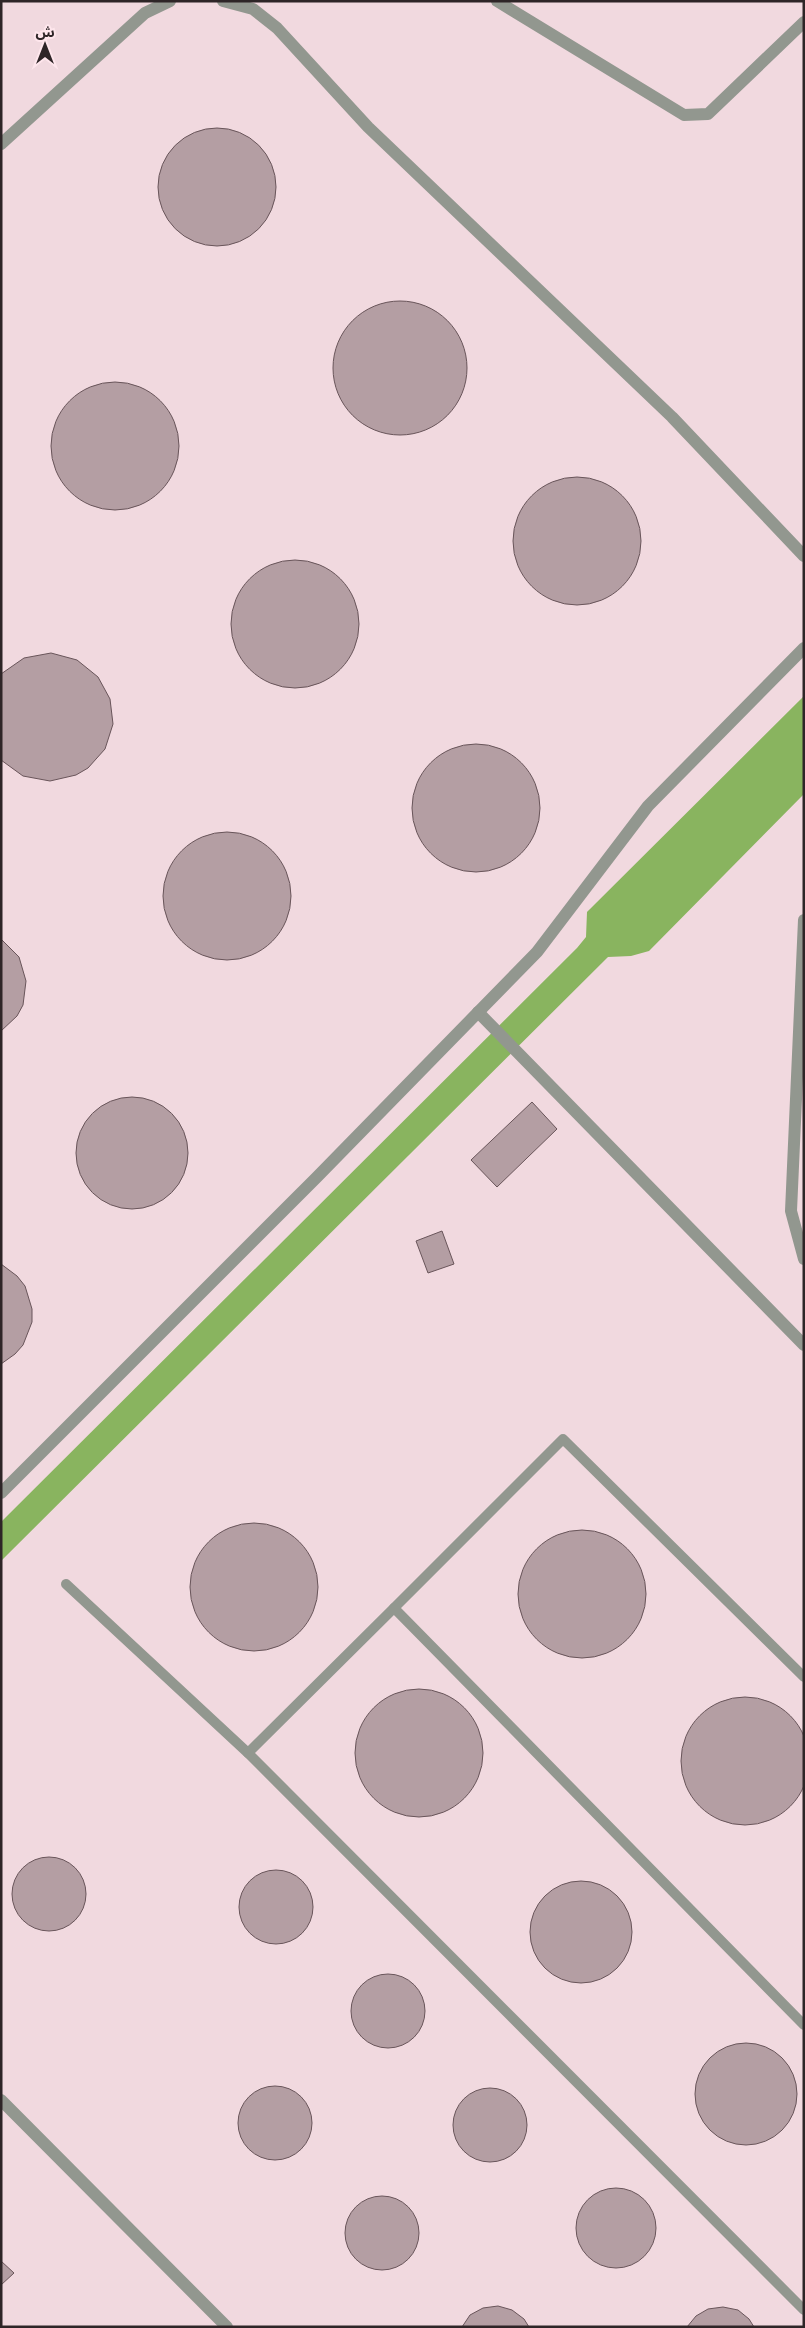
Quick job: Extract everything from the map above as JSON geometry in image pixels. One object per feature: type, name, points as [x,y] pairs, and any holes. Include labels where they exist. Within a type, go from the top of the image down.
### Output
[{"type":"street","points":[[1,144],[145,13],[170,1]]},
{"type":"street","points":[[223,1],[253,9],[277,28],[368,127],[672,417],[804,556]]},
{"type":"street","points":[[497,1],[684,115],[708,114],[804,22]]},
{"type":"street","points":[[1,1492],[537,952],[648,806],[804,648]]},
{"type":"street","points":[[804,920],[791,1211],[804,1259]]},
{"type":"street","points":[[478,1012],[804,1345]]},
{"type":"street","points":[[1,2100],[227,2327]]},
{"type":"lane","points":[[248,1753],[563,1440],[804,1677]]},
{"type":"lane","points":[[66,1584],[248,1753],[804,2310]]},
{"type":"lane","points":[[394,1608],[804,2025]]},
{"type":"shaded area","points":[[804,696],[804,794],[649,951],[631,956],[608,957],[1,1561],[1,1522],[577,948],[586,937],[587,912]]},
{"type":"building","points":[[217,128],[240,132],[259,145],[272,164],[276,187],[272,210],[259,229],[240,242],[217,246],[194,242],[175,229],[162,210],[158,187],[162,164],[175,145],[194,132]]},
{"type":"building","points":[[400,301],[426,306],[437,312],[447,321],[456,331],[462,342],[467,368],[462,394],[456,405],[447,415],[437,424],[426,430],[400,435],[374,430],[363,424],[353,415],[344,405],[338,394],[333,368],[338,342],[344,331],[353,321],[363,312],[374,306]]},
{"type":"building","points":[[115,382],[139,387],[151,393],[160,401],[168,410],[174,422],[179,446],[174,470],[168,482],[160,491],[151,499],[139,505],[115,510],[91,505],[79,499],[70,491],[62,482],[56,470],[51,446],[56,422],[62,410],[70,401],[79,393],[91,387]]},
{"type":"building","points":[[577,477],[601,482],[613,488],[622,496],[630,505],[636,517],[641,541],[636,565],[630,577],[622,586],[613,594],[601,600],[577,605],[553,600],[541,594],[532,586],[524,577],[518,565],[513,541],[518,517],[524,505],[532,496],[541,488],[553,482]]},
{"type":"building","points":[[295,560],[319,565],[331,571],[340,579],[348,588],[354,600],[359,624],[354,648],[348,660],[340,669],[331,677],[319,683],[295,688],[271,683],[259,677],[250,669],[242,660],[236,648],[231,624],[236,600],[242,588],[250,579],[259,571],[271,565]]},
{"type":"building","points":[[51,653],[77,660],[98,677],[110,699],[113,724],[105,749],[88,768],[76,775],[50,781],[23,776],[1,760],[1,674],[24,658]]},
{"type":"building","points":[[476,744],[500,749],[512,755],[521,763],[529,772],[535,784],[540,808],[535,832],[529,844],[521,853],[512,861],[500,867],[476,872],[452,867],[440,861],[431,853],[423,844],[417,832],[412,808],[417,784],[423,772],[431,763],[440,755],[452,749]]},
{"type":"building","points":[[227,832],[251,837],[263,843],[272,851],[280,860],[286,872],[291,896],[286,920],[280,932],[272,941],[263,949],[251,955],[227,960],[203,955],[191,949],[182,941],[174,932],[168,920],[163,896],[168,872],[174,860],[182,851],[191,843],[203,837]]},
{"type":"building","points":[[1,939],[19,957],[26,981],[23,1005],[17,1016],[1,1031]]},
{"type":"building","points":[[132,1097],[143,1098],[153,1102],[171,1114],[183,1132],[187,1142],[187,1164],[183,1174],[171,1192],[153,1204],[143,1208],[132,1209],[121,1208],[111,1204],[93,1192],[81,1174],[77,1164],[76,1153],[77,1142],[81,1132],[93,1114],[111,1102],[121,1098]]},
{"type":"building","points":[[532,1102],[557,1129],[497,1187],[471,1160]]},
{"type":"building","points":[[442,1231],[454,1264],[428,1273],[416,1241]]},
{"type":"building","points":[[1,1264],[17,1276],[25,1286],[32,1309],[32,1322],[23,1345],[15,1354],[1,1364]]},
{"type":"building","points":[[254,1523],[267,1524],[279,1528],[299,1542],[313,1562],[317,1574],[317,1600],[313,1612],[299,1632],[279,1646],[267,1650],[254,1651],[241,1650],[229,1646],[209,1632],[195,1612],[191,1600],[190,1587],[191,1574],[195,1562],[209,1542],[229,1528],[241,1524]]},
{"type":"building","points":[[582,1530],[595,1531],[607,1535],[627,1549],[641,1569],[645,1581],[645,1607],[641,1619],[627,1639],[607,1653],[595,1657],[582,1658],[569,1657],[557,1653],[537,1639],[523,1619],[519,1607],[518,1594],[519,1581],[523,1569],[537,1549],[557,1535],[569,1531]]},
{"type":"building","points":[[419,1689],[432,1690],[444,1694],[464,1708],[478,1728],[482,1740],[482,1766],[478,1778],[464,1798],[444,1812],[432,1816],[419,1817],[406,1816],[394,1812],[374,1798],[360,1778],[356,1766],[355,1753],[356,1740],[360,1728],[374,1708],[394,1694],[406,1690]]},
{"type":"building","points":[[745,1697],[769,1702],[790,1716],[804,1737],[809,1761],[804,1785],[790,1806],[769,1820],[745,1825],[721,1820],[700,1806],[686,1785],[681,1761],[686,1737],[700,1716],[721,1702]]},
{"type":"building","points":[[42,1857],[56,1857],[70,1863],[80,1873],[86,1887],[84,1908],[70,1925],[56,1931],[42,1931],[28,1925],[18,1915],[12,1901],[12,1887],[18,1873],[28,1863]]},
{"type":"building","points":[[269,1870],[283,1870],[297,1876],[307,1886],[313,1900],[311,1921],[297,1938],[283,1944],[269,1944],[255,1938],[245,1928],[239,1914],[239,1900],[245,1886],[255,1876]]},
{"type":"building","points":[[581,1881],[600,1885],[617,1896],[628,1913],[632,1932],[628,1951],[617,1968],[600,1979],[581,1983],[562,1979],[545,1968],[534,1951],[530,1932],[534,1913],[545,1896],[562,1885]]},
{"type":"building","points":[[381,1974],[395,1974],[409,1980],[419,1990],[425,2004],[423,2025],[409,2042],[395,2048],[381,2048],[367,2042],[357,2032],[351,2018],[351,2004],[357,1990],[367,1980]]},
{"type":"building","points":[[746,2043],[765,2047],[782,2058],[793,2075],[797,2094],[793,2113],[782,2130],[765,2141],[746,2145],[727,2141],[710,2130],[699,2113],[695,2094],[699,2075],[710,2058],[727,2047]]},
{"type":"building","points":[[268,2086],[282,2086],[296,2092],[306,2102],[312,2116],[310,2137],[296,2154],[282,2160],[268,2160],[254,2154],[244,2144],[238,2130],[238,2116],[244,2102],[254,2092]]},
{"type":"building","points":[[483,2088],[497,2088],[511,2094],[521,2104],[527,2118],[525,2139],[511,2156],[497,2162],[483,2162],[469,2156],[459,2146],[453,2132],[453,2118],[459,2104],[469,2094]]},
{"type":"building","points":[[616,2188],[631,2191],[644,2200],[653,2213],[656,2228],[653,2243],[644,2256],[631,2265],[616,2268],[601,2265],[588,2256],[579,2243],[576,2228],[579,2213],[588,2200],[601,2191]]},
{"type":"building","points":[[375,2196],[389,2196],[403,2202],[413,2212],[419,2226],[417,2247],[403,2264],[389,2270],[375,2270],[361,2264],[351,2254],[345,2240],[345,2226],[351,2212],[361,2202]]},
{"type":"building","points":[[1,2261],[14,2273],[1,2285]]},
{"type":"building","points":[[498,2306],[512,2310],[524,2319],[529,2327],[462,2327],[470,2315],[483,2308]]},
{"type":"building","points":[[723,2307],[738,2310],[749,2319],[754,2327],[687,2327],[696,2316],[708,2309]]}]
